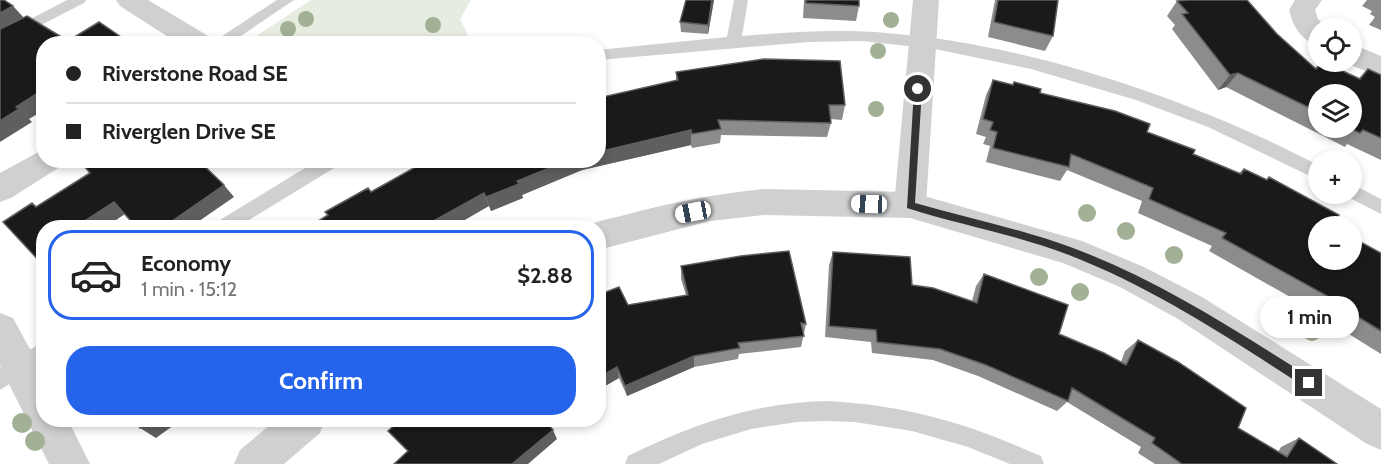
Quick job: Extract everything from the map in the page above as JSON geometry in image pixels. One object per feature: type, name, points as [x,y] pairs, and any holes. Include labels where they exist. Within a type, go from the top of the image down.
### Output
[{"type":"street","points":[[129,0],[187,36]]},
{"type":"street","points":[[910,205],[926,0]]},
{"type":"street","points":[[1308,25],[1302,10],[1309,0]]},
{"type":"street","points":[[1362,58],[1381,67]]},
{"type":"street","points":[[0,189],[36,167]]},
{"type":"street","points":[[606,234],[690,212],[764,202],[910,205],[1070,251],[1132,278],[1200,313],[1381,430]]},
{"type":"street","points":[[0,329],[36,397]]},
{"type":"street","points":[[50,427],[70,464]]},
{"type":"street","points":[[254,464],[298,427]]},
{"type":"lane","points":[[0,41],[79,0]]},
{"type":"lane","points":[[230,36],[287,0]]},
{"type":"lane","points":[[734,42],[741,0]]},
{"type":"lane","points":[[606,54],[734,42],[839,36],[892,38],[950,45],[1091,79],[1136,93],[1205,120],[1308,168]]},
{"type":"lane","points":[[234,220],[320,168]]},
{"type":"lane","points":[[1362,197],[1381,207]]},
{"type":"lane","points":[[636,464],[692,436],[767,415],[823,412],[881,415],[919,422],[963,434],[1033,464]]},
{"type":"shaded area","points":[[311,0],[471,0],[460,19],[468,36],[256,36]]},
{"type":"building","points":[[0,0],[4,0],[13,6],[0,13]]},
{"type":"building","points":[[686,0],[712,0],[708,25],[680,22]]},
{"type":"building","points":[[806,0],[859,0],[859,6],[806,3]]},
{"type":"building","points":[[998,0],[1058,0],[1053,36],[994,22]]},
{"type":"building","points":[[1247,0],[1277,34],[1308,62],[1308,72],[1345,72],[1360,79],[1368,69],[1381,75],[1381,138],[1362,131],[1362,84],[1308,84],[1308,107],[1238,73],[1230,75],[1182,14],[1188,13],[1177,1]]},
{"type":"building","points":[[27,16],[60,36],[36,36],[36,94],[0,121],[0,29]]},
{"type":"building","points":[[99,22],[120,36],[76,36]]},
{"type":"building","points":[[764,59],[840,61],[845,105],[829,105],[831,123],[718,120],[721,129],[692,134],[691,130],[606,150],[606,96],[678,80],[676,72]]},
{"type":"building","points":[[993,80],[1013,85],[1014,82],[1041,89],[1040,93],[1115,111],[1150,124],[1147,132],[1195,150],[1193,154],[1241,174],[1244,169],[1267,180],[1269,177],[1308,198],[1308,204],[1319,204],[1339,215],[1308,216],[1308,270],[1362,270],[1362,243],[1381,253],[1381,331],[1345,309],[1347,307],[1222,238],[1226,233],[1149,199],[1153,188],[1071,154],[1069,167],[993,148],[997,132],[990,130],[993,122],[983,119]]},
{"type":"building","points":[[86,168],[206,168],[224,185],[174,220],[130,220],[114,202],[86,220],[36,220],[36,257],[3,222],[32,203],[36,207],[90,173]]},
{"type":"building","points":[[414,168],[549,168],[517,181],[519,184],[486,197],[484,193],[435,220],[320,220],[328,215],[325,212],[368,188],[371,192]]},
{"type":"building","points":[[789,251],[806,324],[801,323],[804,336],[738,343],[740,348],[694,356],[625,386],[617,367],[606,373],[606,292],[619,287],[628,305],[688,295],[681,266]]},
{"type":"building","points":[[833,252],[910,257],[912,285],[933,288],[977,303],[984,274],[1068,305],[1059,334],[1126,365],[1138,340],[1178,362],[1246,408],[1238,428],[1287,457],[1299,438],[1337,464],[1182,464],[1152,443],[1155,438],[1072,388],[1068,401],[986,365],[940,349],[877,342],[876,330],[829,326]]},
{"type":"building","points":[[392,427],[551,427],[553,430],[512,464],[394,464],[408,451],[388,431]]},
{"type":"route","points":[[918,89],[910,205],[1070,251],[1132,278],[1190,308],[1309,383]]}]
